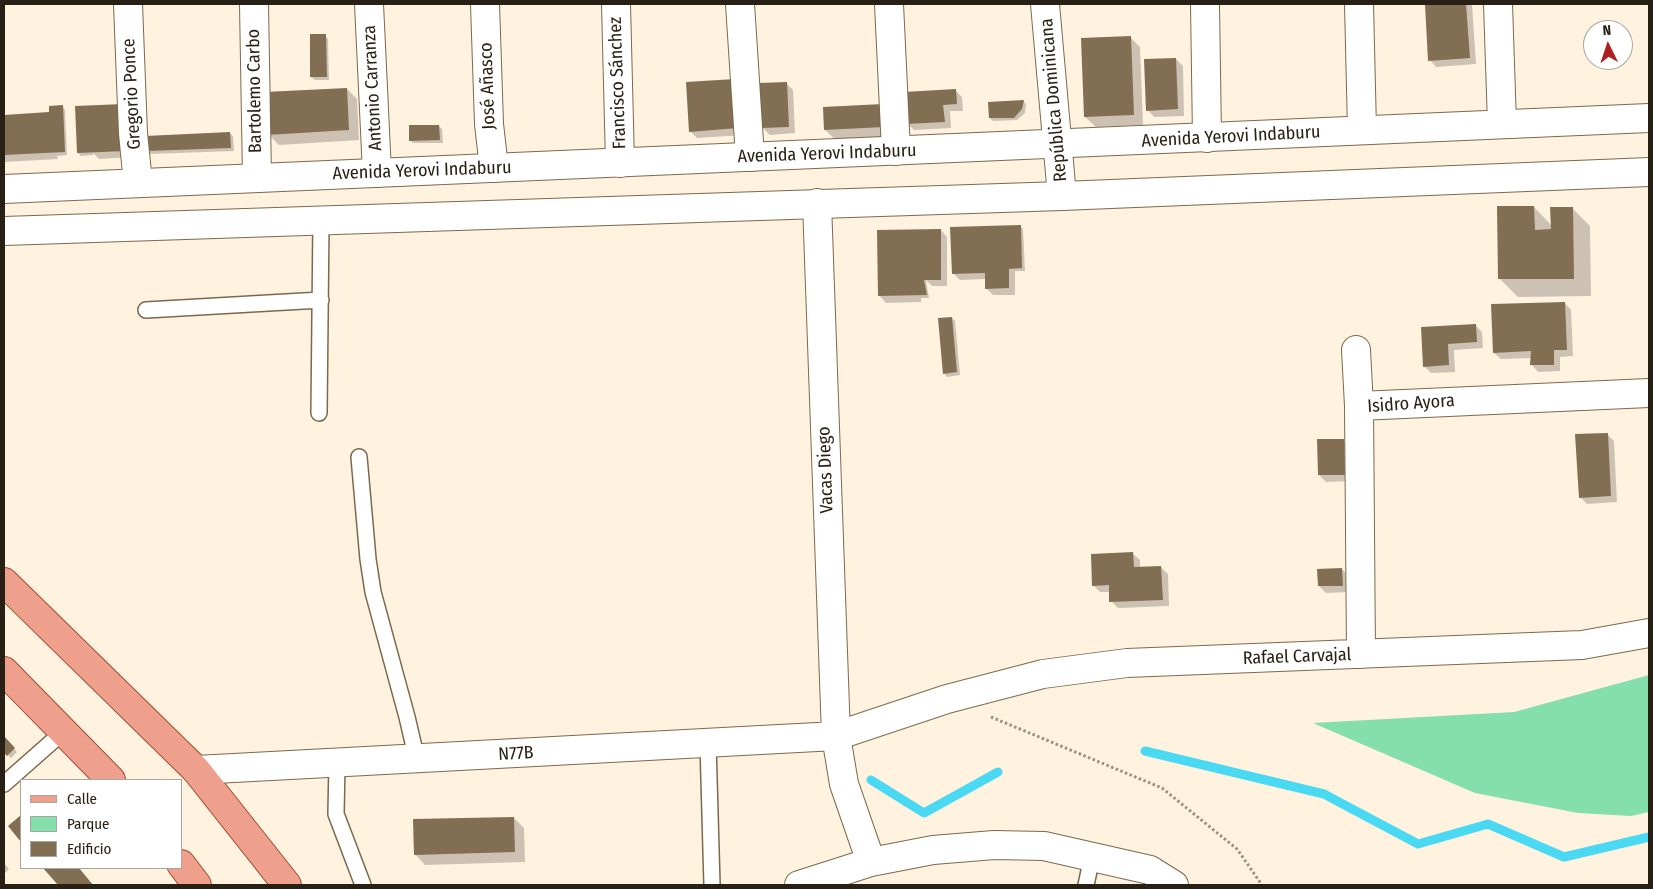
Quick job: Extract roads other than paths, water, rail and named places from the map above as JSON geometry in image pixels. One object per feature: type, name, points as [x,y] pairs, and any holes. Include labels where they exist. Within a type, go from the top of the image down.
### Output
[{"type":"main road","points":[[4,582],[196,770],[287,885]]},
{"type":"main road","points":[[4,671],[110,779]]},
{"type":"main road","points":[[182,865],[197,885]]},
{"type":"street","name":"Gregorio Ponce","points":[[128,4],[132,133],[138,183]]},
{"type":"street","name":"Bartolemo Carbo","points":[[254,4],[256,178]]},
{"type":"street","name":"Antonio Carranza","points":[[368,4],[377,173]]},
{"type":"street","name":"José Añasco","points":[[485,4],[489,124],[494,168]]},
{"type":"street","name":"Francisco Sánchez","points":[[616,4],[620,163]]},
{"type":"street","points":[[740,4],[750,157]]},
{"type":"street","points":[[889,4],[896,151]]},
{"type":"street","name":"República Dominicana","points":[[1045,4],[1059,144],[1062,196]]},
{"type":"street","points":[[1205,4],[1208,138]]},
{"type":"street","points":[[1359,4],[1362,130]]},
{"type":"street","points":[[1498,4],[1502,124]]},
{"type":"street","name":"Avenida Yerovi Indaburu","points":[[4,189],[1649,118]]},
{"type":"street","points":[[4,231],[1062,196],[1649,172]]},
{"type":"street","name":"Vacas Diego","points":[[817,203],[836,736],[844,784],[871,862]]},
{"type":"street","points":[[1356,350],[1359,406]]},
{"type":"street","name":"Isidro Ayora","points":[[1361,654],[1359,406],[1649,393]]},
{"type":"street","name":"Rafael Carvajal","points":[[836,736],[947,698],[1043,674],[1128,663],[1582,645],[1649,633]]},
{"type":"street","name":"N77B","points":[[196,770],[417,760],[836,736]]},
{"type":"street","points":[[799,885],[871,862],[932,850],[994,845],[1044,846],[1150,870],[1174,885]]},
{"type":"lane","points":[[319,413],[321,221]]},
{"type":"lane","points":[[146,310],[321,300]]},
{"type":"lane","points":[[360,457],[368,559],[373,592],[417,760]]},
{"type":"lane","points":[[4,784],[63,732]]},
{"type":"lane","points":[[708,743],[711,793],[712,885]]},
{"type":"lane","points":[[337,763],[336,814],[363,885]]},
{"type":"lane","points":[[1086,885],[1092,857]]},
{"type":"waterway","points":[[1145,751],[1324,794],[1418,844],[1488,824],[1564,857],[1649,837]]},
{"type":"waterway","points":[[871,780],[924,813],[998,772]]}]
